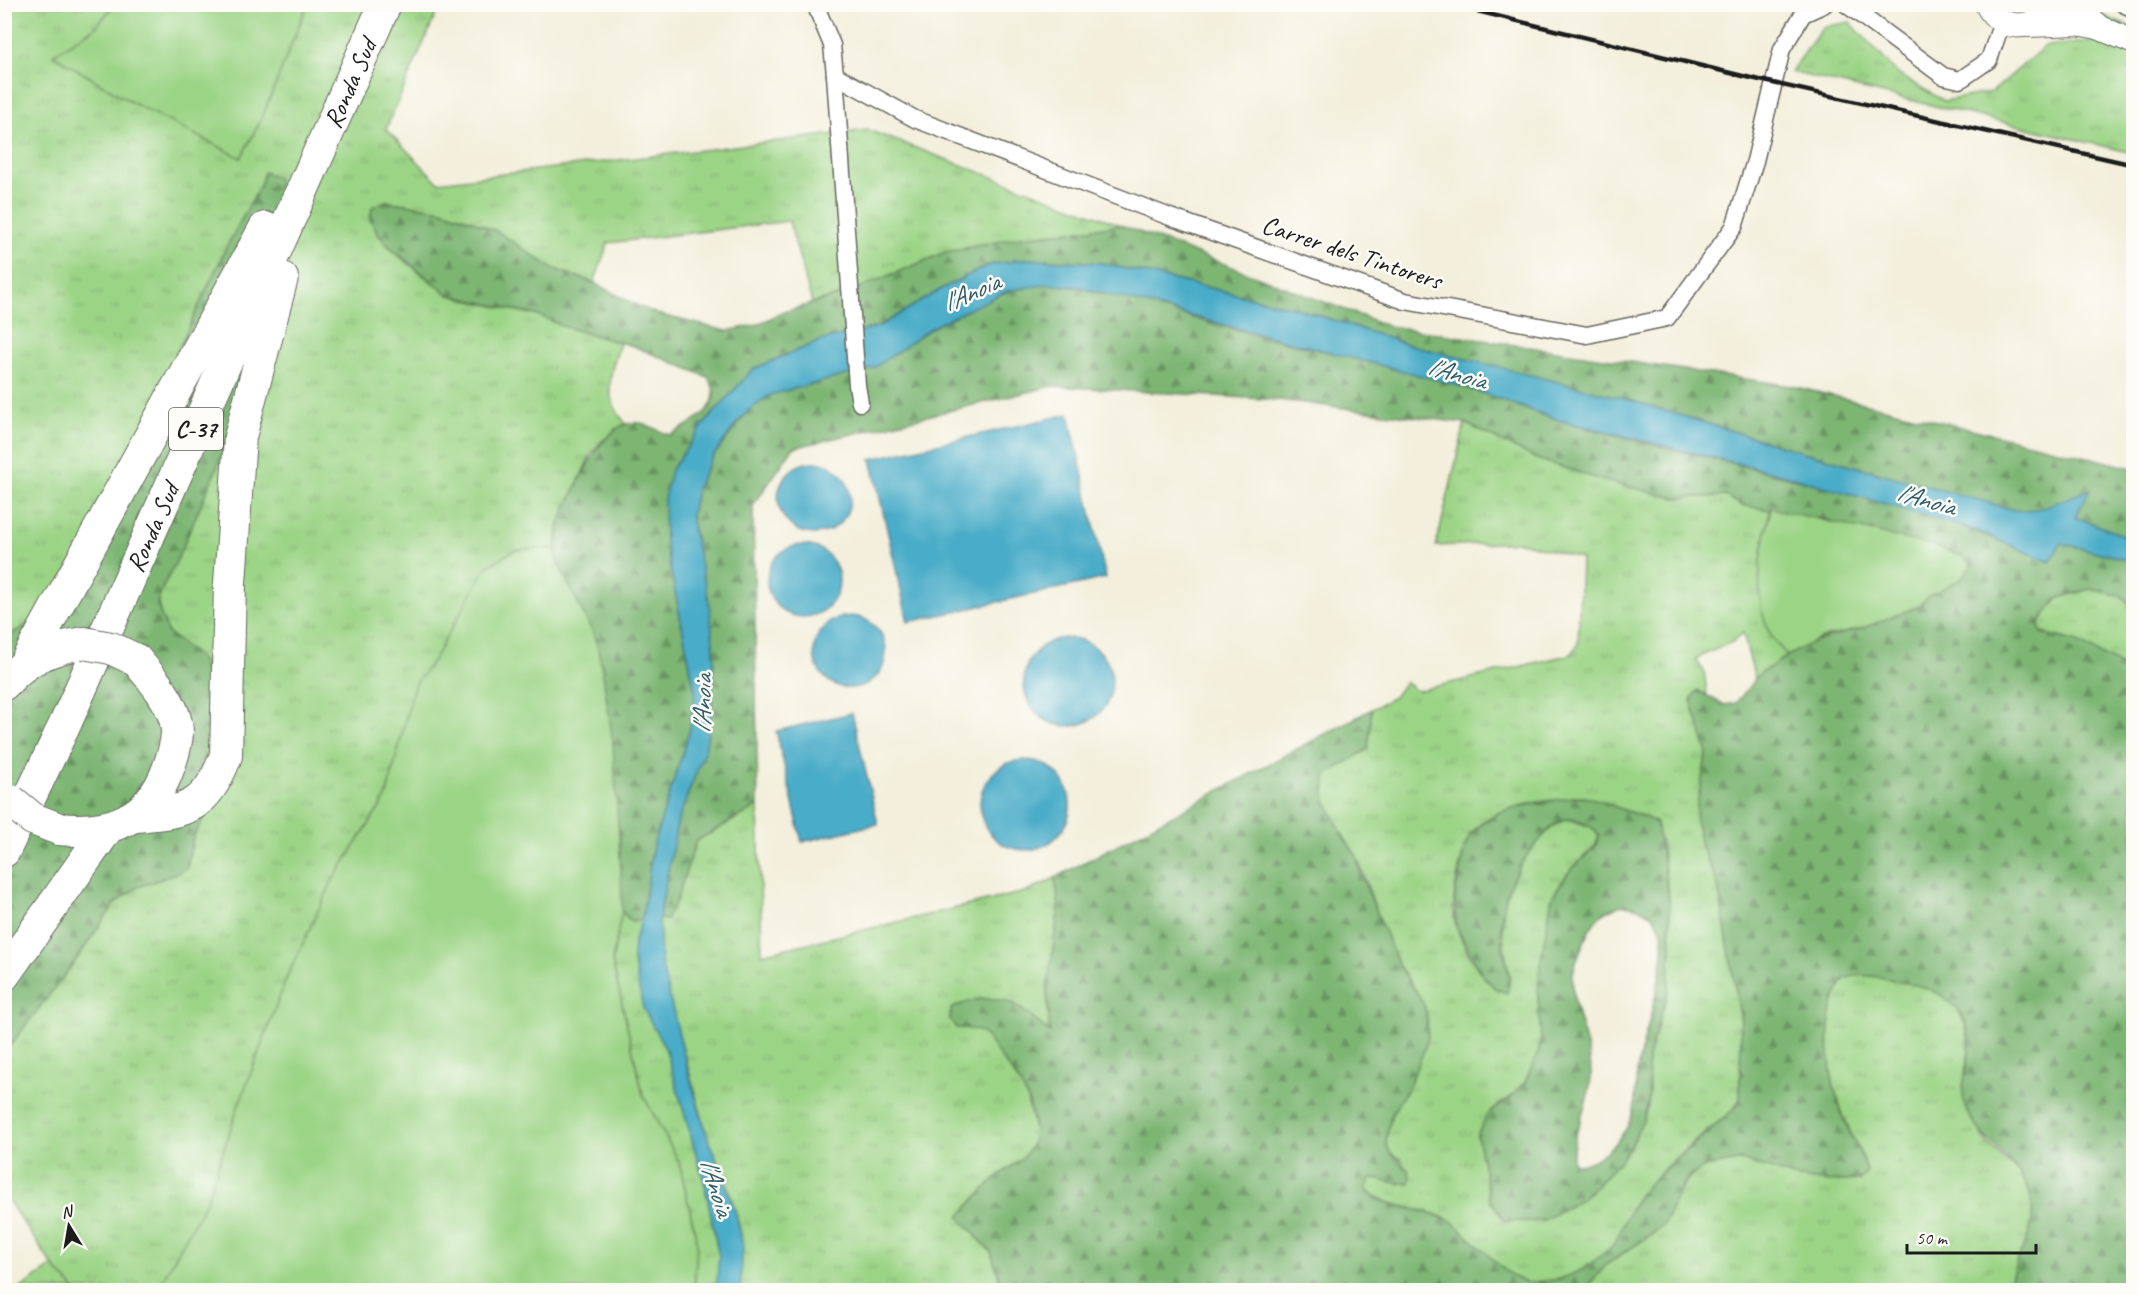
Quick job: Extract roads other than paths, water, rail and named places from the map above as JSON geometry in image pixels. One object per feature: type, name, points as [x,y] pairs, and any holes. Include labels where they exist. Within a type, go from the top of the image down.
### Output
[{"type":"highway","name":"Ronda Sud","points":[[4,851],[66,722],[385,4]]},
{"type":"highway","points":[[15,674],[292,180],[331,127]]},
{"type":"highway","points":[[8,796],[33,819],[59,829],[82,831],[107,829],[137,816],[179,812],[201,799],[217,779],[226,756],[230,583],[240,437],[273,306],[289,258],[323,175],[331,127]]},
{"type":"highway","points":[[15,674],[46,652],[84,643],[111,648],[136,660],[160,686],[177,729],[174,755],[161,788],[137,816]]},
{"type":"highway","points":[[4,975],[107,829]]},
{"type":"street","points":[[815,4],[832,45],[849,260],[856,385],[860,403]]},
{"type":"street","name":"Carrer dels Tintorers","points":[[835,75],[915,119],[1170,217],[1405,301],[1587,335],[1667,318],[1734,226],[1755,161],[1782,49],[1803,14],[1825,4]]},
{"type":"street","points":[[1846,4],[1943,76],[1960,80],[1989,60],[1994,13]]},
{"type":"street","points":[[2029,25],[2045,15],[2051,4]]},
{"type":"street","points":[[2072,4],[2100,28]]},
{"type":"street","points":[[2123,4],[2133,9]]},
{"type":"street","points":[[1994,13],[2011,26],[2077,24],[2100,28],[2133,42]]},
{"type":"water","name":"l'Anoia","points":[[1025,259],[1101,263],[1296,308],[1410,345],[1626,399],[1792,449],[2015,510],[2045,507],[2090,490],[2075,517],[2133,539],[2133,561],[2061,543],[2050,562],[1977,531],[1785,475],[1559,420],[1468,388],[1079,287],[1048,284],[1007,291],[934,326],[874,368],[770,395],[748,411],[737,423],[711,459],[696,489],[691,514],[709,601],[714,650],[712,706],[705,750],[678,820],[659,918],[661,963],[690,1078],[707,1135],[736,1213],[743,1246],[740,1290],[716,1290],[719,1257],[705,1185],[666,1050],[643,1008],[633,959],[634,941],[642,919],[653,846],[690,729],[695,691],[665,541],[664,498],[671,470],[705,423],[753,369],[820,341],[878,327],[943,288],[989,265]]},
{"type":"water","points":[[1069,414],[1106,578],[908,622],[871,459]]},
{"type":"water","points":[[807,462],[821,462],[840,472],[850,491],[850,505],[840,524],[821,534],[807,534],[788,524],[778,505],[778,491],[788,472]]},
{"type":"water","points":[[796,545],[810,545],[829,555],[839,574],[839,588],[829,607],[810,617],[796,617],[777,607],[767,588],[767,574],[777,555]]},
{"type":"water","points":[[857,616],[876,626],[884,638],[886,652],[884,666],[876,678],[864,686],[843,688],[824,678],[816,666],[814,645],[824,626],[836,618]]},
{"type":"water","points":[[1059,638],[1077,638],[1093,645],[1105,657],[1112,673],[1112,691],[1105,707],[1093,719],[1077,726],[1059,726],[1043,719],[1031,707],[1024,691],[1024,673],[1031,657],[1043,645]]},
{"type":"water","points":[[852,713],[878,824],[802,842],[776,731]]},
{"type":"water","points":[[1025,760],[1050,768],[1062,780],[1070,805],[1062,830],[1050,842],[1025,850],[1000,842],[988,830],[980,805],[988,780],[1000,768]]},
{"type":"railway","points":[[1448,4],[1751,78],[2134,165]]}]
